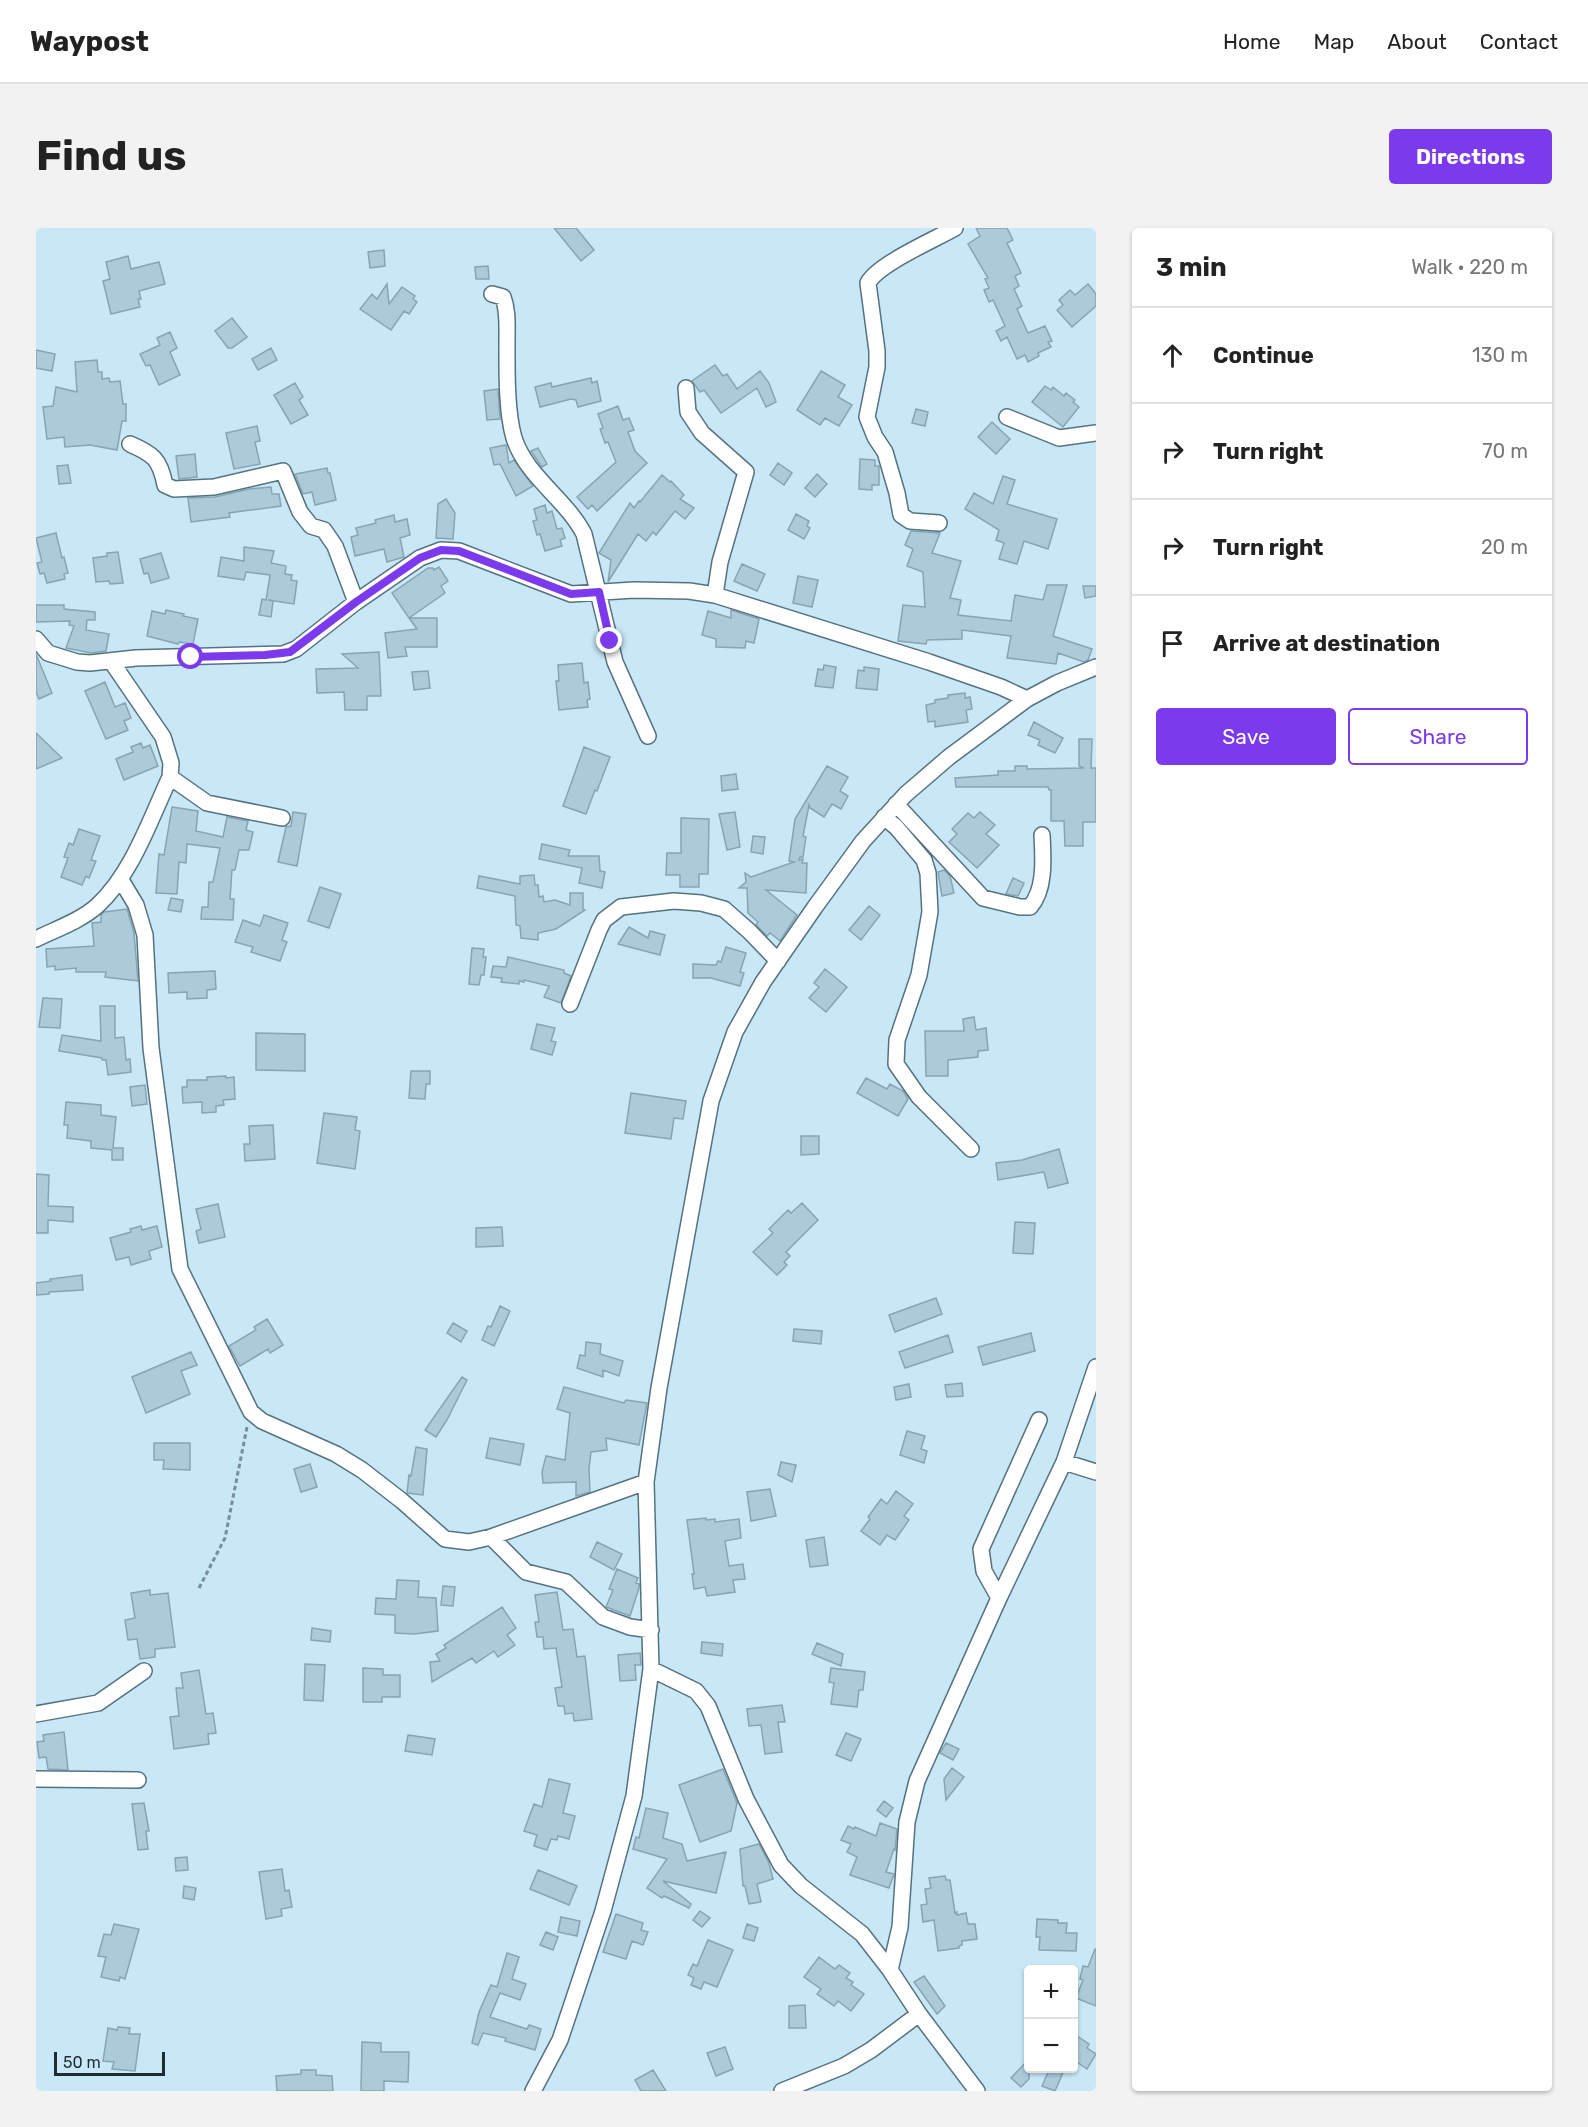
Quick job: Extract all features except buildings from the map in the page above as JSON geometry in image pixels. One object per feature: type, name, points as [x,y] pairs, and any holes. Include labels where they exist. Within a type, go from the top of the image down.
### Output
[{"type":"street","points":[[939,523],[910,521],[901,514],[885,452],[868,424],[868,406],[877,351],[868,283],[872,275],[885,266],[955,228]]},
{"type":"street","points":[[492,294],[503,297],[507,310],[511,424],[516,443],[539,478],[576,518],[588,544],[615,662],[648,736]]},
{"type":"street","points":[[686,388],[688,412],[702,432],[746,472],[720,562],[714,595]]},
{"type":"street","points":[[1006,417],[1059,438],[1096,433]]},
{"type":"street","points":[[130,444],[157,459],[165,484],[174,489],[214,487],[283,471],[300,512],[311,526],[324,530],[335,546],[356,602]]},
{"type":"street","points":[[37,641],[48,653],[68,660],[90,663],[290,652],[356,602],[420,558],[434,552],[449,550],[459,551],[571,594],[678,591],[714,595],[929,662],[1001,687],[1027,699]]},
{"type":"street","points":[[36,939],[73,922],[96,907],[121,880],[170,777],[171,763],[163,737],[111,661]]},
{"type":"street","points":[[533,2091],[560,2040],[603,1911],[634,1796],[651,1669],[646,1482],[658,1388],[711,1101],[735,1032],[763,981],[815,907],[896,804],[949,757],[1027,699],[1057,683],[1096,667]]},
{"type":"street","points":[[170,777],[207,803],[282,818]]},
{"type":"street","points":[[896,804],[983,898],[1020,907],[1030,907],[1036,900],[1043,868],[1042,835]]},
{"type":"street","points":[[884,817],[896,827],[924,861],[928,873],[930,912],[919,975],[897,1040],[897,1064],[919,1097],[971,1149]]},
{"type":"street","points":[[121,880],[136,905],[145,935],[151,1048],[180,1269],[251,1412],[262,1421],[336,1454],[362,1470],[445,1539],[469,1542],[491,1537],[646,1482]]},
{"type":"street","points":[[570,1004],[604,920],[621,907],[674,901],[701,903],[723,909],[749,931],[778,961]]},
{"type":"street","points":[[890,1970],[900,1927],[907,1822],[917,1781],[999,1598],[1064,1462],[1094,1382],[1096,1367]]},
{"type":"street","points":[[999,1598],[984,1571],[981,1549],[1039,1420]]},
{"type":"street","points":[[1064,1462],[1096,1472]]},
{"type":"street","points":[[491,1537],[526,1572],[566,1582],[603,1617],[630,1627],[651,1630]]},
{"type":"street","points":[[651,1669],[696,1691],[708,1706],[746,1799],[781,1865],[801,1886],[862,1934],[977,2091]]},
{"type":"street","points":[[36,1714],[98,1703],[144,1671]]},
{"type":"street","points":[[36,1779],[138,1780]]},
{"type":"street","points":[[782,2091],[844,2066],[919,2014]]},
{"type":"path","points":[[199,1588],[225,1538],[244,1436],[251,1412]]},
{"type":"route","points":[[191,657],[283,654],[296,650],[356,602],[420,558],[441,550],[459,551],[571,594],[599,592],[610,641]]}]
